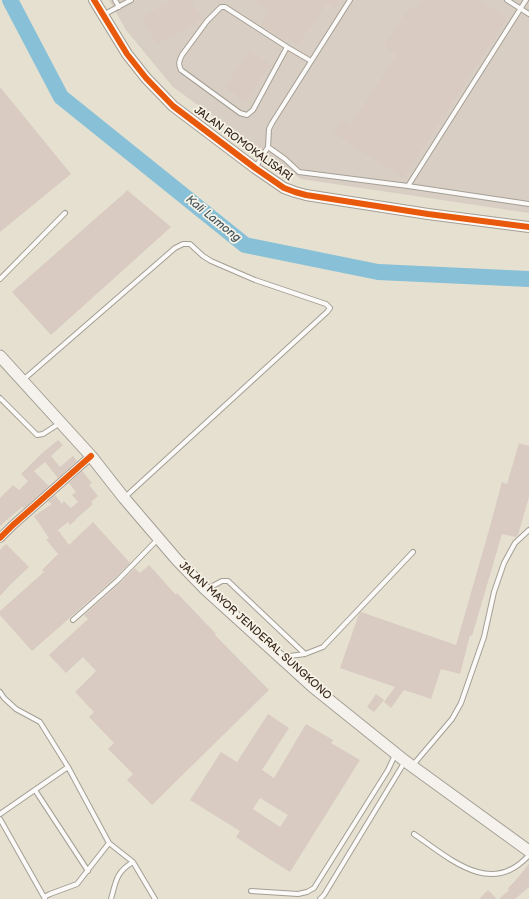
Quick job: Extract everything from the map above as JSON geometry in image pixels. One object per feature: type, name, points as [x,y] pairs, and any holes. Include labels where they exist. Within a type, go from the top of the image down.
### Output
[{"type":"main road","name":"JALAN MAYOR JENDERAL SUNGKONO","points":[[1,360],[22,380],[91,456],[158,539],[176,560],[205,589],[313,687],[409,763],[529,851]]},
{"type":"street","name":"JALAN ROMOKALISARI","points":[[94,0],[127,54],[146,78],[173,106],[284,188],[300,194],[428,214],[529,227]]},
{"type":"street","points":[[0,538],[91,456]]},
{"type":"lane","points":[[115,0],[119,7]]},
{"type":"lane","points":[[103,15],[131,0]]},
{"type":"lane","points":[[255,168],[268,147],[269,129],[272,123],[350,0]]},
{"type":"lane","points":[[508,0],[529,14]]},
{"type":"lane","points":[[408,186],[526,0]]},
{"type":"lane","points":[[286,47],[253,110],[247,115],[240,112],[181,70],[179,66],[179,61],[182,55],[221,7],[225,7],[286,47],[311,61]]},
{"type":"lane","points":[[268,147],[285,159],[299,172],[529,204]]},
{"type":"lane","points":[[0,279],[65,213]]},
{"type":"lane","points":[[22,380],[175,248],[182,244],[190,244],[211,261],[255,280],[326,304],[330,308],[124,498]]},
{"type":"lane","points":[[0,398],[37,435],[43,434],[60,423]]},
{"type":"lane","points":[[320,899],[409,763],[452,719],[461,703],[484,637],[494,592],[504,563],[515,542],[529,530]]},
{"type":"lane","points":[[72,620],[118,580],[158,539]]},
{"type":"lane","points":[[280,657],[305,654],[322,647],[414,552]]},
{"type":"lane","points":[[205,589],[222,581],[228,581],[305,654]]},
{"type":"lane","points":[[0,692],[16,709],[40,722],[68,767],[109,842],[133,862],[155,899]]},
{"type":"lane","points":[[0,702],[4,698]]},
{"type":"lane","points":[[251,891],[298,894],[307,892],[314,888],[388,770],[396,753]]},
{"type":"lane","points":[[0,814],[68,767]]},
{"type":"lane","points":[[35,790],[88,871]]},
{"type":"lane","points":[[0,819],[45,898],[50,894],[77,884],[109,842]]},
{"type":"lane","points":[[414,834],[456,863],[476,872],[496,874],[510,870],[523,862],[529,855]]},
{"type":"lane","points":[[111,899],[118,875],[133,862]]},
{"type":"shaded area","points":[[109,0],[529,0],[529,213],[301,179],[173,87],[126,30]]},
{"type":"building","points":[[173,0],[191,0],[202,19],[157,44],[142,17]]},
{"type":"building","points":[[252,0],[340,0],[335,8],[327,3],[298,45],[286,37],[284,40],[261,25],[269,11]]},
{"type":"building","points":[[422,0],[480,0],[507,18],[403,178],[333,132],[342,119],[351,125],[397,55],[384,46],[411,6],[416,9]]},
{"type":"building","points":[[249,51],[270,64],[246,101],[225,88]]},
{"type":"building","points":[[0,87],[71,174],[0,232]]},
{"type":"building","points":[[127,190],[171,227],[51,335],[12,292],[121,197]]},
{"type":"building","points":[[58,440],[63,445],[51,456],[60,467],[73,456],[77,461],[58,478],[45,462],[34,471],[49,486],[24,508],[22,507],[0,526],[0,498],[13,485],[19,490],[28,481],[21,474]]},
{"type":"building","points":[[519,443],[529,446],[529,497],[518,535],[516,537],[502,534],[472,636],[470,635],[460,674],[441,669],[431,699],[404,690],[391,708],[384,702],[395,687],[340,668],[359,614],[361,612],[456,645],[502,482],[507,484]]},
{"type":"building","points":[[82,471],[92,483],[89,485],[98,496],[91,502],[93,504],[76,520],[70,525],[68,522],[58,530],[69,545],[93,522],[130,563],[32,651],[0,615],[0,611],[44,572],[42,570],[58,554],[46,539],[49,538],[34,516],[52,504],[48,501],[55,495],[62,504],[64,501],[71,508],[78,502],[72,495],[76,492],[69,483]]},
{"type":"building","points":[[6,544],[29,567],[0,596],[0,550]]},
{"type":"building","points":[[149,565],[176,595],[177,593],[216,634],[215,635],[269,690],[152,805],[127,780],[133,774],[108,749],[114,743],[89,717],[94,712],[75,692],[96,671],[83,657],[66,673],[49,655],[88,619],[84,615],[135,568],[140,573]]},
{"type":"building","points":[[376,694],[384,700],[374,712],[367,707]]},
{"type":"building","points":[[268,714],[289,728],[262,770],[274,778],[306,724],[333,740],[331,743],[360,760],[290,872],[236,837],[240,831],[190,800],[221,752],[237,762]],"holes":[[[260,798],[288,815],[280,827],[253,809]]]},
{"type":"building","points":[[529,864],[529,887],[515,899],[499,899],[509,890],[508,888]]},
{"type":"building","points":[[488,890],[497,899],[479,899]]},
{"type":"waterway","name":"Kali Lamong","points":[[10,0],[61,97],[245,245],[378,272],[529,279]]},
{"type":"cycle path","points":[[94,0],[127,54],[146,78],[173,106],[284,188],[306,195],[428,214],[529,227]]},
{"type":"cycle path","points":[[0,538],[91,456]]}]
